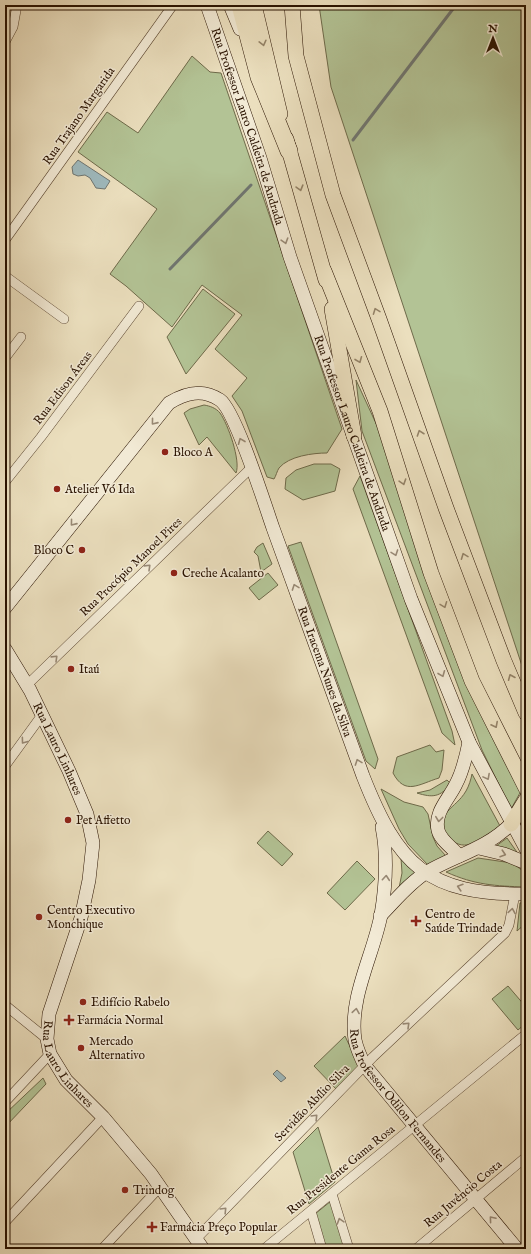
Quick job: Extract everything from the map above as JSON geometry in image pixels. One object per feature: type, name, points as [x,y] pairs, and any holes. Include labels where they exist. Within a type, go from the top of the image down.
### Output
[{"type":"highway","points":[[240,5],[259,77],[289,151]]},
{"type":"main road","name":"Rua Professor Lauro Caldeira de Andrada","points":[[207,5],[260,158],[290,257],[411,599],[469,742],[511,824],[526,849]]},
{"type":"main road","points":[[230,5],[259,77]]},
{"type":"main road","points":[[254,5],[289,151],[324,272],[354,436]]},
{"type":"main road","points":[[284,5],[333,195],[446,508],[504,661],[526,713]]},
{"type":"main road","points":[[292,5],[296,56]]},
{"type":"main road","points":[[324,272],[380,411],[432,573],[472,681],[526,788]]},
{"type":"main road","name":"Rua Iracema Nunes da Silva","points":[[5,608],[169,403],[182,395],[194,392],[206,394],[220,400],[228,410],[252,467],[363,776],[381,817],[403,853],[415,866],[436,880],[466,889],[520,894]]},
{"type":"main road","name":"Rua Lauro Linhares","points":[[5,649],[27,685],[86,809],[93,843],[85,902],[73,945],[54,998],[47,1026],[47,1039],[50,1054],[66,1080],[103,1117],[161,1186],[200,1243]]},
{"type":"main road","points":[[460,856],[442,838],[438,829],[438,818],[444,803],[456,785],[465,762],[469,742]]},
{"type":"main road","points":[[511,824],[526,800]]},
{"type":"main road","name":"Rua Professor Odilon Fernandes","points":[[381,817],[386,860],[386,877],[380,916],[364,972],[354,1026],[356,1042],[365,1066],[517,1249]]},
{"type":"main road","name":"Rua Professor Odilon Fernandes","points":[[380,916],[413,882],[425,873],[479,848],[502,833],[511,824]]},
{"type":"main road","points":[[479,848],[504,854],[526,863]]},
{"type":"street","points":[[5,42],[13,27],[17,5]]},
{"type":"street","name":"Rua Trajano Margarida","points":[[5,240],[173,5]]},
{"type":"street","points":[[5,276],[64,319]]},
{"type":"street","name":"Rua Edison Áreas","points":[[5,482],[41,437],[139,306]]},
{"type":"street","points":[[5,358],[21,337]]},
{"type":"street","name":"Rua Procópio Manoel Pires","points":[[27,685],[252,467]]},
{"type":"street","points":[[5,766],[42,715]]},
{"type":"street","name":"Servidão Abílio Silva","points":[[200,1243],[365,1066],[505,933],[520,894]]},
{"type":"street","points":[[5,1005],[47,1039]]},
{"type":"street","name":"Rua Presidente Gama Rosa","points":[[264,1249],[526,1034]]},
{"type":"street","points":[[5,1102],[50,1054]]},
{"type":"street","points":[[5,1222],[103,1117]]},
{"type":"street","name":"Rua Juvêncio Costa","points":[[416,1249],[526,1157]]},
{"type":"street","points":[[102,1249],[161,1186]]},
{"type":"street","points":[[332,1194],[349,1249]]},
{"type":"street","points":[[311,1211],[322,1249]]},
{"type":"green space","points":[[319,5],[526,5],[526,678],[331,87]]},
{"type":"green space","points":[[192,56],[210,72],[221,73],[342,429],[327,453],[295,458],[283,464],[279,468],[274,479],[267,477],[242,411],[232,396],[247,378],[215,349],[242,315],[202,285],[172,327],[126,286],[110,274],[157,209],[78,152],[107,112],[138,133]]},
{"type":"green space","points":[[203,289],[235,314],[186,374],[167,337]]},
{"type":"green space","points":[[356,380],[385,443],[521,791],[511,809],[482,750],[362,431]]},
{"type":"green space","points":[[204,405],[218,411],[227,425],[237,460],[236,473],[207,437],[199,445],[184,413],[190,409]]},
{"type":"green space","points":[[314,464],[331,464],[340,469],[335,491],[303,500],[285,489],[286,478],[296,470]]},
{"type":"green space","points":[[360,476],[452,731],[455,745],[442,733],[353,489]]},
{"type":"green space","points":[[301,542],[378,759],[375,769],[366,761],[288,546]]},
{"type":"green space","points":[[263,543],[272,564],[261,572],[258,556],[254,552],[257,547]]},
{"type":"green space","points":[[268,573],[278,585],[259,600],[249,588]]},
{"type":"green space","points":[[430,745],[436,752],[444,750],[442,770],[439,778],[413,786],[402,784],[393,773],[397,757]]},
{"type":"green space","points":[[472,774],[500,826],[485,837],[473,843],[462,845],[456,843],[449,837],[444,829],[443,821],[447,812],[466,791]]},
{"type":"green space","points":[[447,780],[451,784],[440,794],[428,796],[417,793],[430,790]]},
{"type":"green space","points":[[381,789],[404,802],[423,807],[428,814],[433,837],[437,846],[446,856],[428,865],[408,844],[399,829]]},
{"type":"green space","points":[[268,831],[293,854],[282,866],[257,843]]},
{"type":"green space","points":[[507,838],[519,855],[496,846]]},
{"type":"green space","points":[[401,858],[415,873],[399,888],[402,873]]},
{"type":"green space","points":[[478,858],[512,863],[526,873],[526,887],[485,884],[466,880],[446,872]]},
{"type":"green space","points":[[357,861],[375,879],[345,910],[327,893]]},
{"type":"green space","points":[[526,902],[526,923],[517,931],[520,903]]},
{"type":"green space","points":[[508,986],[526,1007],[526,1023],[518,1030],[492,999]]},
{"type":"green space","points":[[345,1036],[360,1068],[337,1090],[314,1066]]},
{"type":"green space","points":[[43,1078],[46,1084],[5,1127],[5,1114]]},
{"type":"green space","points":[[318,1127],[335,1182],[309,1204],[293,1152]]},
{"type":"green space","points":[[331,1201],[345,1249],[325,1249],[315,1214]]},
{"type":"water","points":[[78,160],[110,181],[105,189],[96,188],[90,178],[85,175],[78,176],[73,174],[72,167]]},
{"type":"water","points":[[277,1070],[286,1078],[281,1082],[273,1074]]},
{"type":"waterway","points":[[353,140],[456,5]]},
{"type":"waterway","points":[[170,269],[251,185]]},
{"type":"place","name":"Bloco A","points":[[165,452]]},
{"type":"place","name":"Atelier Vó Ida","points":[[57,489]]},
{"type":"place","name":"Bloco C","points":[[82,550]]},
{"type":"place","name":"Creche Acalanto","points":[[174,573]]},
{"type":"place","name":"Itaú","points":[[71,669]]},
{"type":"place","name":"Pet Affetto","points":[[68,820]]},
{"type":"place","name":"Centro Executivo Monchique","points":[[39,917]]},
{"type":"place","name":"Centro de Saúde Trindade","points":[[416,921]]},
{"type":"place","name":"Edifício Rabelo","points":[[83,1002]]},
{"type":"place","name":"Farmácia Normal","points":[[69,1020]]},
{"type":"place","name":"Mercado Alternativo","points":[[81,1048]]},
{"type":"place","name":"Trindog","points":[[125,1190]]},
{"type":"place","name":"Farmácia Preço Popular","points":[[152,1227]]}]
